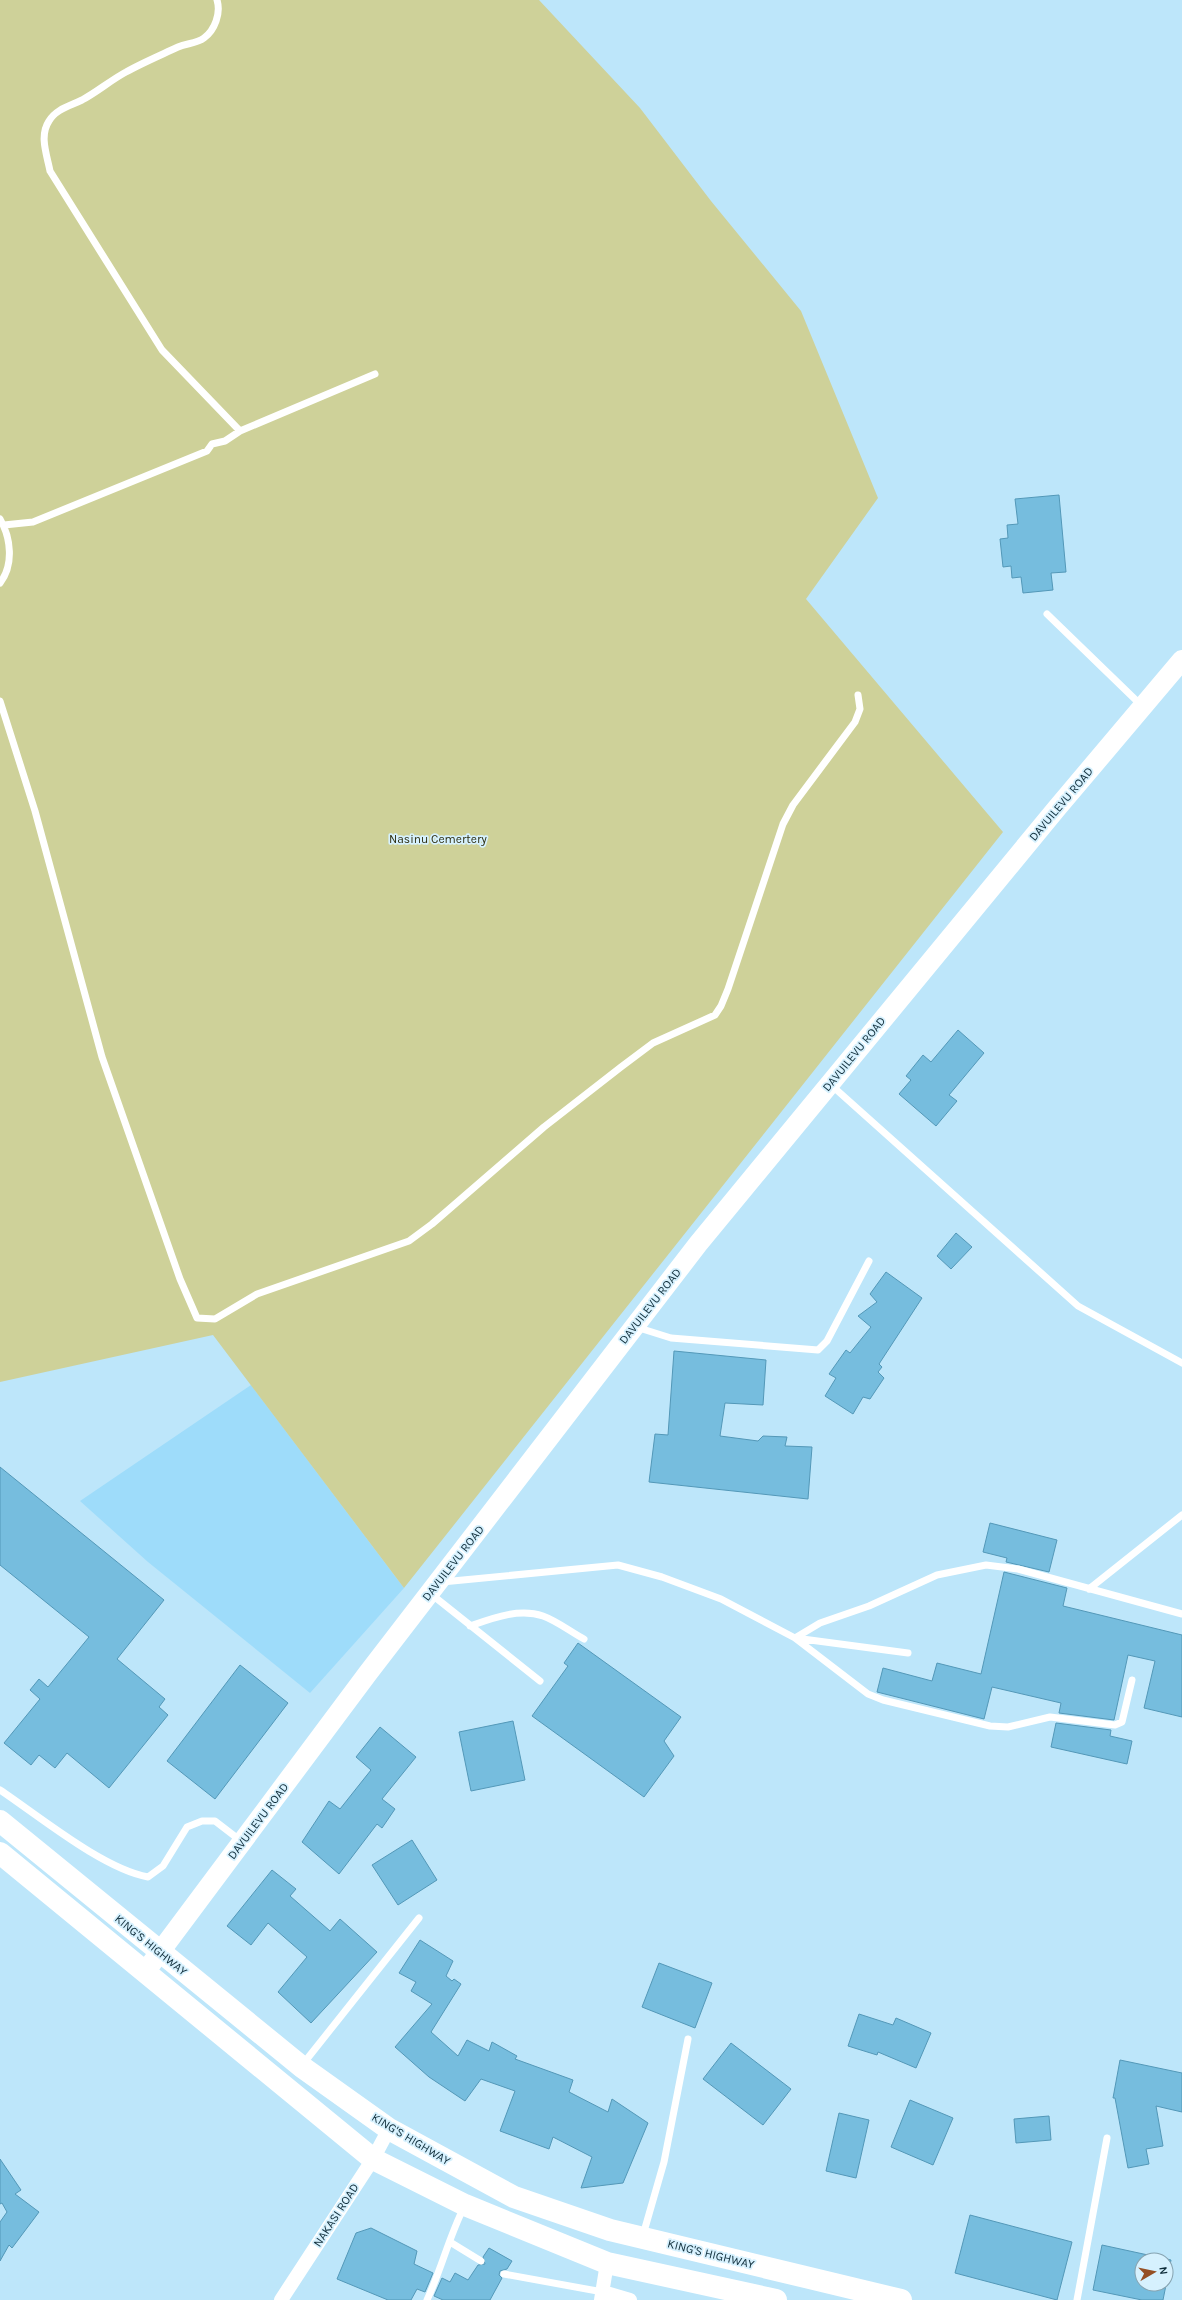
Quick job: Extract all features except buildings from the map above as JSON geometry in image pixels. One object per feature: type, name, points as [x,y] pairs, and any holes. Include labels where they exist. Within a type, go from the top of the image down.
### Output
[{"type":"highway","name":"KING'S HIGHWAY","points":[[0,1821],[160,1953],[302,2067],[389,2129],[514,2197],[610,2230],[901,2300]]},
{"type":"highway","name":"KING'S HIGHWAY","points":[[4,1859],[145,1972],[373,2159],[465,2205],[607,2263],[776,2300]]},
{"type":"street","name":"DAVUILEVU ROAD","points":[[145,1972],[368,1673],[698,1244],[1182,660]]},
{"type":"street","name":"NAKASI ROAD","points":[[281,2300],[373,2159],[389,2129]]},
{"type":"street","points":[[607,2263],[602,2296],[630,2300]]},
{"type":"lane","points":[[217,0],[218,17],[212,29],[204,38],[193,44],[180,46],[126,72],[82,100],[56,112],[47,126],[44,142],[50,171],[162,350],[240,431]]},
{"type":"lane","points":[[0,583],[8,567],[10,553],[8,539],[2,522],[33,522],[199,455],[207,451],[212,444],[225,441],[240,431],[375,374]]},
{"type":"lane","points":[[1047,614],[1143,706]]},
{"type":"lane","points":[[0,701],[35,811],[102,1057],[180,1279],[197,1318],[214,1319],[257,1294],[384,1251],[415,1237],[544,1127],[620,1067],[653,1044],[714,1015],[721,1006],[728,989],[783,824],[793,805],[855,722],[860,710],[858,695]]},
{"type":"lane","points":[[830,1084],[1078,1306],[1182,1363]]},
{"type":"lane","points":[[634,1327],[671,1338],[818,1350],[827,1340],[869,1261]]},
{"type":"lane","points":[[1089,1589],[1182,1514]]},
{"type":"lane","points":[[434,1588],[618,1565],[662,1577],[721,1599],[795,1638],[868,1694],[882,1700],[990,1726],[1008,1727],[1050,1716],[1115,1725],[1122,1722],[1132,1680]]},
{"type":"lane","points":[[795,1638],[820,1623],[869,1606],[937,1575],[970,1566],[1002,1566],[1182,1614]]},
{"type":"lane","points":[[434,1588],[470,1626],[540,1681]]},
{"type":"lane","points":[[470,1626],[496,1617],[522,1612],[544,1616],[584,1639]]},
{"type":"lane","points":[[795,1638],[908,1653]]},
{"type":"lane","points":[[0,1790],[91,1852],[132,1874],[148,1877],[163,1866],[187,1827],[202,1821],[215,1821],[242,1842]]},
{"type":"lane","points":[[302,2067],[418,1918]]},
{"type":"lane","points":[[643,2238],[664,2162],[688,2039]]},
{"type":"lane","points":[[1077,2300],[1107,2138]]},
{"type":"lane","points":[[427,2300],[441,2269],[465,2205]]},
{"type":"lane","points":[[450,2242],[481,2261]]},
{"type":"lane","points":[[504,2274],[602,2296]]},
{"type":"shaded area","points":[[251,1385],[404,1588],[310,1693],[148,1562],[80,1501]]},
{"type":"green space","name":"Nasinu Cemertery","points":[[0,0],[539,0],[640,108],[711,201],[801,311],[878,498],[806,599],[1003,832],[404,1588],[213,1335],[0,1382]]}]
